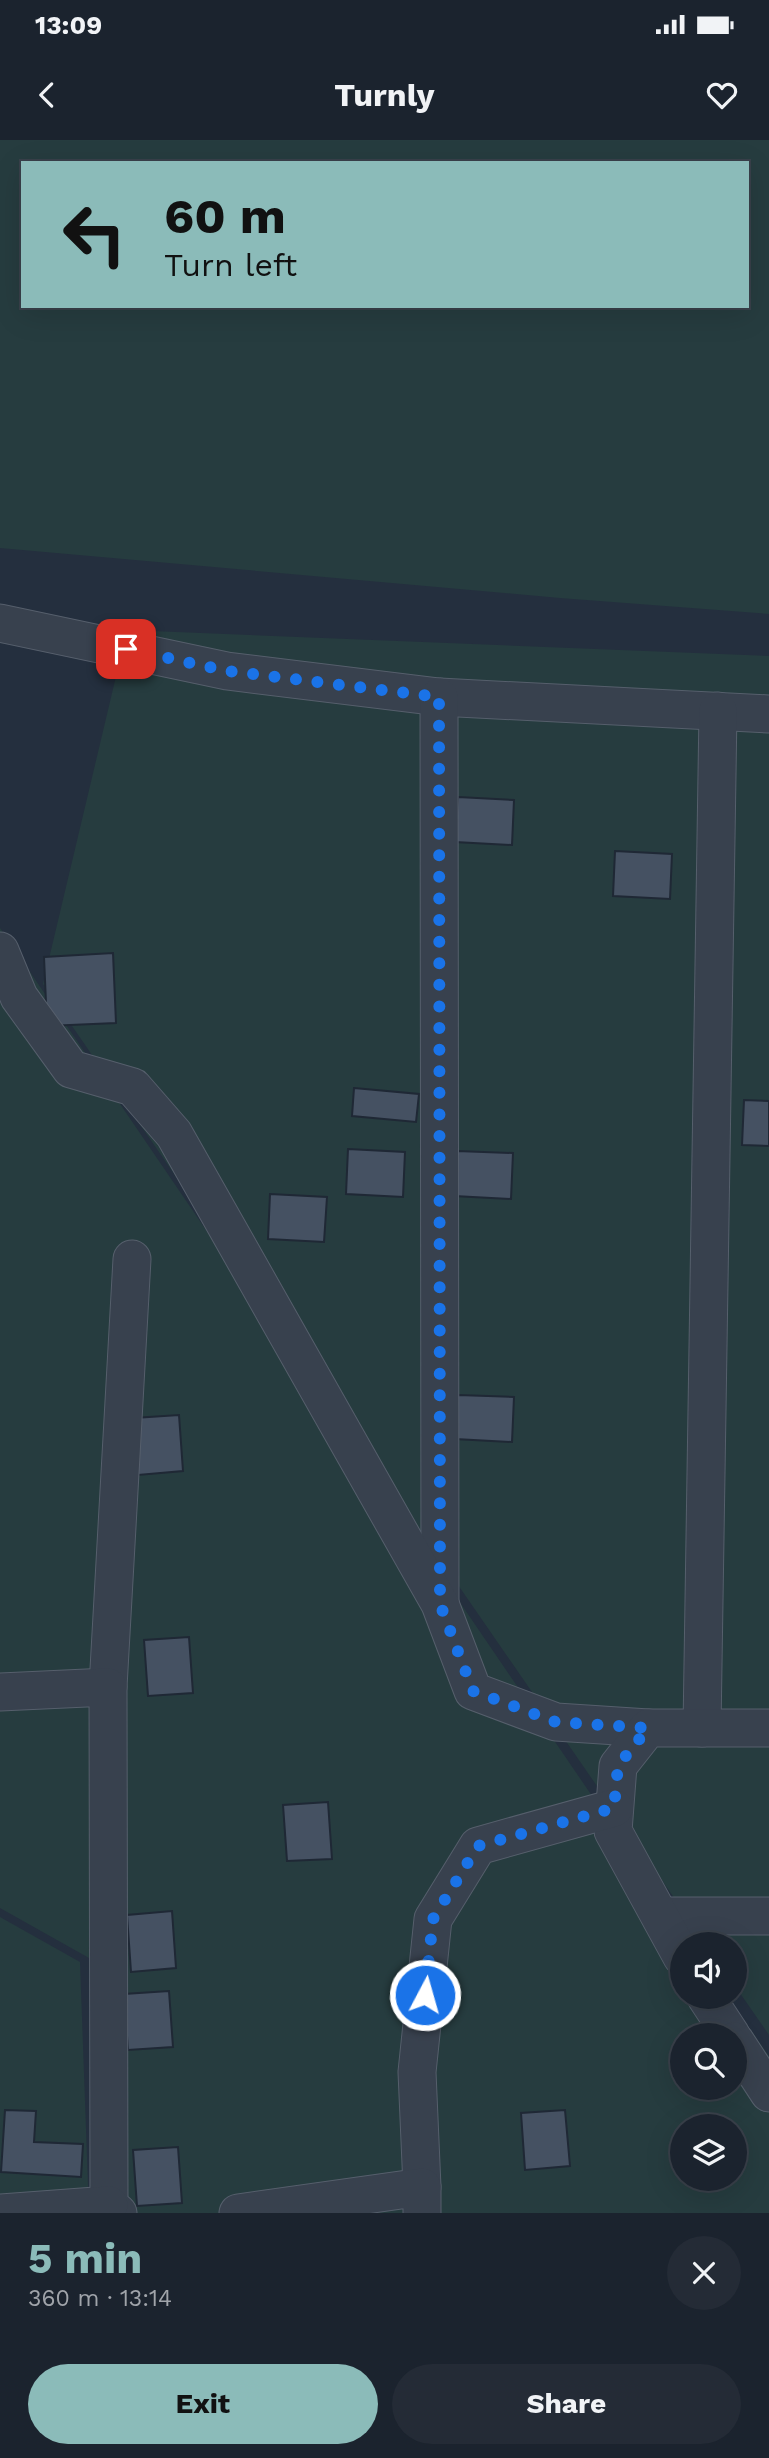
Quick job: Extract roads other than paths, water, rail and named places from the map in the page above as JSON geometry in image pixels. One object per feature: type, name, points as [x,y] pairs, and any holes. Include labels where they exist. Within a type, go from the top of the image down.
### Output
[{"type":"street","points":[[0,623],[228,671],[439,697],[769,714]]},
{"type":"street","points":[[439,697],[440,1604]]},
{"type":"street","points":[[702,1728],[718,711]]},
{"type":"street","points":[[0,951],[19,997],[71,1069],[133,1087],[174,1133],[440,1604],[473,1691],[556,1722],[648,1728],[769,1728]]},
{"type":"street","points":[[0,2213],[113,2209],[108,1687],[132,1259]]},
{"type":"street","points":[[0,1692],[108,1687]]},
{"type":"street","points":[[648,1728],[618,1766],[613,1831],[670,1932]]},
{"type":"street","points":[[238,2213],[422,2200],[417,2072],[433,1919],[478,1846],[614,1808]]},
{"type":"street","points":[[662,1916],[769,1916]]},
{"type":"street","points":[[747,2060],[769,2094]]}]
